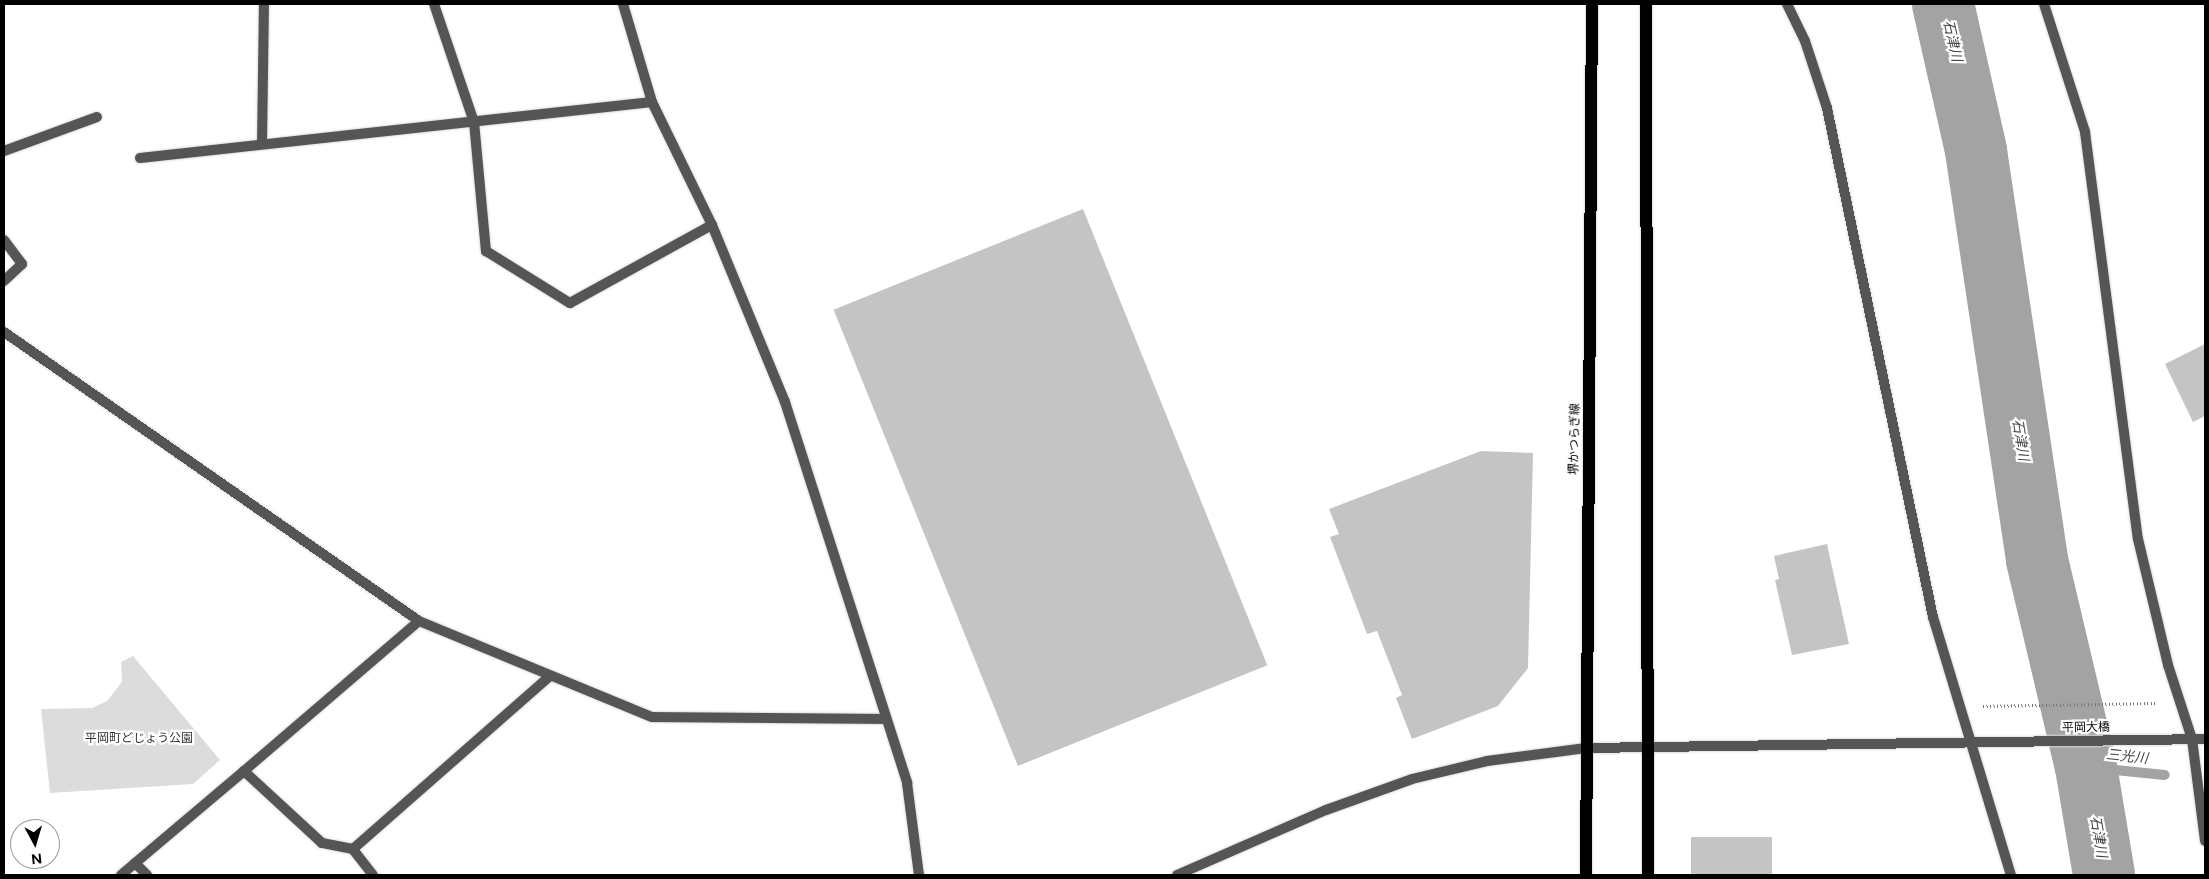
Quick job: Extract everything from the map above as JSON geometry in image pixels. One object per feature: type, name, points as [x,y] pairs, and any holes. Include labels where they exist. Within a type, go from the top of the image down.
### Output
[{"type":"main road","name":"堺かつらぎ線","points":[[1586,875],[1592,4]]},
{"type":"main road","points":[[1646,4],[1648,875]]},
{"type":"street","points":[[262,144],[264,4]]},
{"type":"street","points":[[434,4],[474,122],[486,250],[570,303],[712,225]]},
{"type":"street","points":[[623,4],[652,102],[712,225],[785,402],[907,783],[919,875]]},
{"type":"street","points":[[1788,4],[1805,41],[1827,108],[1933,617],[2010,875]]},
{"type":"street","points":[[2044,4],[2085,132],[2138,539],[2168,664],[2192,740],[2205,841]]},
{"type":"street","points":[[140,158],[652,102]]},
{"type":"street","points":[[4,151],[97,117]]},
{"type":"street","points":[[4,240],[22,264],[4,281]]},
{"type":"street","points":[[4,332],[419,620],[549,677],[652,717],[886,720]]},
{"type":"street","points":[[121,875],[419,620]]},
{"type":"street","points":[[353,849],[549,677]]},
{"type":"street","name":"平岡大橋","points":[[1177,875],[1326,810],[1412,779],[1487,762],[1586,748],[2205,739]]},
{"type":"street","points":[[244,771],[322,844],[353,849],[373,875]]},
{"type":"street","points":[[135,863],[147,875]]},
{"type":"path","points":[[1984,706],[2159,703]]},
{"type":"green space","name":"平岡町どじょう公園","points":[[133,656],[220,760],[193,784],[50,793],[41,709],[92,708],[107,701],[122,682],[121,662]]},
{"type":"building","points":[[1083,209],[1267,665],[1018,766],[834,310]]},
{"type":"building","points":[[2205,344],[2205,416],[2193,422],[2165,364]]},
{"type":"building","points":[[1481,451],[1533,453],[1528,668],[1498,706],[1412,739],[1396,698],[1402,695],[1377,631],[1367,634],[1330,537],[1339,534],[1329,509]]},
{"type":"building","points":[[1827,544],[1849,644],[1792,655],[1775,580],[1779,579],[1774,556]]},
{"type":"building","points":[[1691,837],[1772,837],[1772,875],[1691,875]]},
{"type":"waterway","name":"石津川","points":[[1943,4],[1976,151],[2037,560],[2086,767],[2104,875]]},
{"type":"waterway","name":"三光川","points":[[2086,767],[2165,775]]}]
